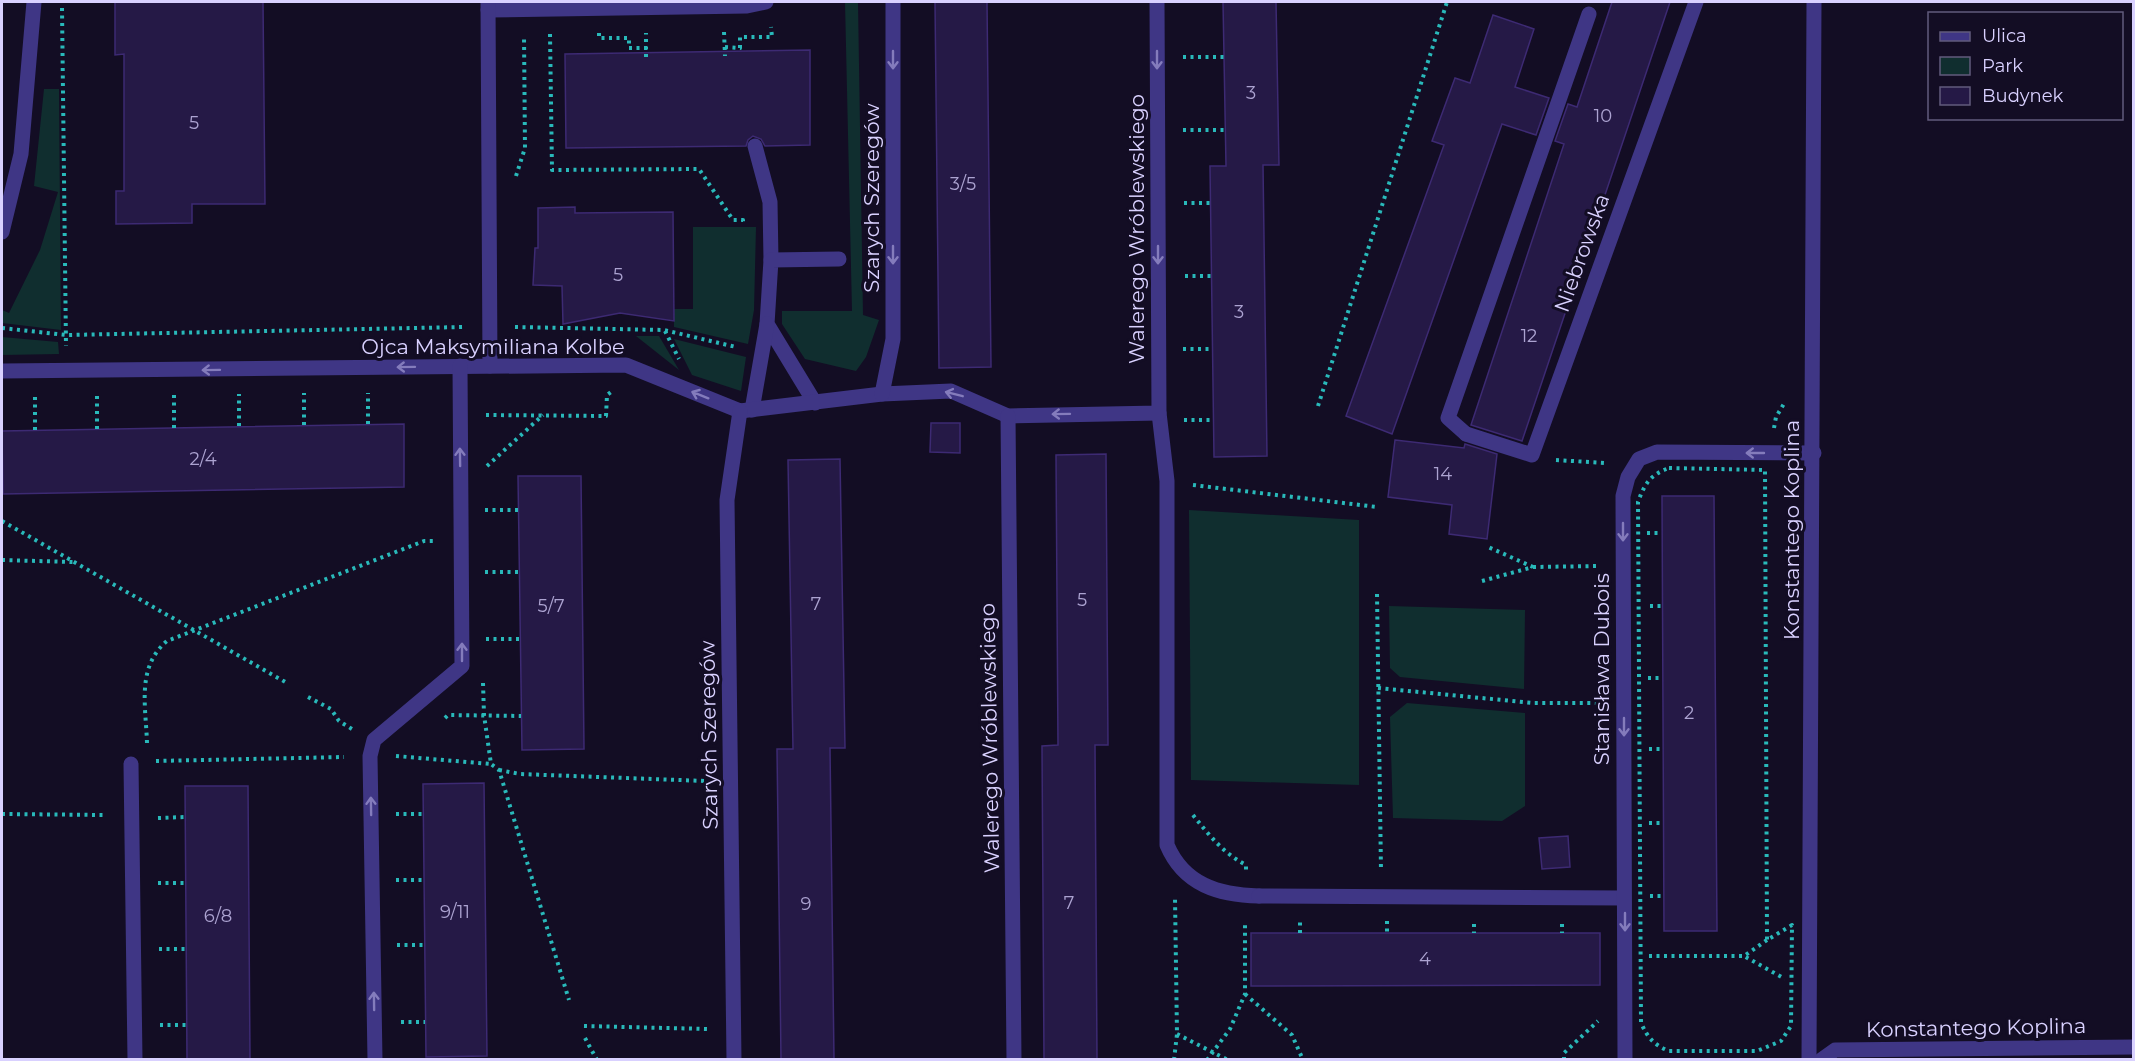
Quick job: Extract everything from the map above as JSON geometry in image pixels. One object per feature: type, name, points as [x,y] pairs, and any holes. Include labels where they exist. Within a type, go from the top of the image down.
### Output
[{"type":"street","points":[[2,232],[21,154],[34,2]]},
{"type":"street","points":[[490,366],[488,6],[523,9],[747,6],[766,2]]},
{"type":"street","name":"Szarych Szeregów","points":[[882,394],[893,339],[893,2]]},
{"type":"street","name":"Walerego Wróblewskiego","points":[[1157,2],[1159,413],[1167,482],[1167,845],[1175,864]]},
{"type":"street","name":"Niebrowska","points":[[1589,14],[1448,418],[1466,434],[1532,455],[1695,2]]},
{"type":"street","name":"Konstantego Koplina","points":[[1809,1059],[1814,453],[1814,2]]},
{"type":"street","name":"Szarych Szeregów","points":[[734,1059],[727,500],[746,410],[763,353],[767,324],[771,260],[770,202],[755,146]]},
{"type":"street","points":[[771,260],[839,259]]},
{"type":"street","points":[[767,324],[815,403]]},
{"type":"street","name":"Ojca Maksymiliana Kolbe","points":[[2,371],[626,365],[746,410],[882,394],[951,391],[1008,416],[1159,413]]},
{"type":"street","points":[[375,1059],[370,756],[374,740],[462,666],[460,366]]},
{"type":"street","name":"Walerego Wróblewskiego","points":[[1008,416],[1014,1059]]},
{"type":"street","name":"Stanisława Dubois","points":[[1626,1059],[1623,496],[1628,477],[1639,459],[1657,452],[1814,453]]},
{"type":"street","points":[[131,764],[135,1059]]},
{"type":"street","points":[[1175,864],[1197,882],[1224,892],[1253,896],[1624,898]]},
{"type":"street","name":"Konstantego Koplina","points":[[1821,1059],[1835,1050],[2133,1047]]},
{"type":"path","points":[[62,2],[66,392],[108,392]]},
{"type":"path","points":[[1318,406],[1447,2]]},
{"type":"path","points":[[516,179],[525,148],[523,9]]},
{"type":"path","points":[[724,25],[725,56]]},
{"type":"path","points":[[646,26],[646,57]]},
{"type":"path","points":[[550,27],[552,170],[699,169],[733,220],[743,220],[743,227]]},
{"type":"path","points":[[599,27],[599,38],[629,38],[629,48],[646,48]]},
{"type":"path","points":[[1173,57],[1224,57]]},
{"type":"path","points":[[1173,130],[1225,130]]},
{"type":"path","points":[[1174,203],[1211,203]]},
{"type":"path","points":[[1175,276],[1212,276]]},
{"type":"path","points":[[2,328],[66,335],[490,326],[664,330],[763,353]]},
{"type":"path","points":[[1176,349],[1213,349]]},
{"type":"path","points":[[303,425],[304,389],[314,389]]},
{"type":"path","points":[[358,389],[368,389],[368,424]]},
{"type":"path","points":[[228,390],[239,390],[239,426]]},
{"type":"path","points":[[460,415],[606,416],[607,395],[614,390]]},
{"type":"path","points":[[163,391],[174,391],[174,428]]},
{"type":"path","points":[[97,392],[97,429]]},
{"type":"path","points":[[24,393],[36,393],[35,430]]},
{"type":"path","points":[[480,473],[543,415]]},
{"type":"path","points":[[1177,420],[1214,420]]},
{"type":"path","points":[[1561,461],[1583,462]]},
{"type":"path","points":[[1744,956],[1792,925],[1791,1026],[1776,1044],[1757,1051],[1669,1051],[1651,1041],[1641,1023],[1638,502],[1644,485],[1655,473],[1670,468],[1765,470],[1767,940]]},
{"type":"path","points":[[1167,482],[1377,507]]},
{"type":"path","points":[[481,500],[482,583]]},
{"type":"path","points":[[481,510],[519,510]]},
{"type":"path","points":[[2,521],[286,683]]},
{"type":"path","points":[[147,750],[146,673],[156,650],[167,641],[424,541],[481,540]]},
{"type":"path","points":[[1486,546],[1533,567]]},
{"type":"path","points":[[2,560],[73,561]]},
{"type":"path","points":[[1482,581],[1533,567],[1586,566]]},
{"type":"path","points":[[481,572],[519,572]]},
{"type":"path","points":[[1377,594],[1381,866]]},
{"type":"path","points":[[482,639],[520,639]]},
{"type":"path","points":[[483,672],[484,715],[491,764]]},
{"type":"path","points":[[1378,688],[1533,703],[1587,703]]},
{"type":"path","points":[[439,722],[448,716],[521,716]]},
{"type":"path","points":[[390,765],[395,756],[404,749]]},
{"type":"path","points":[[147,761],[395,756],[491,764],[499,770],[552,776],[704,781]]},
{"type":"path","points":[[499,770],[569,1000]]},
{"type":"path","points":[[1187,808],[1230,857]]},
{"type":"path","points":[[2,814],[104,814]]},
{"type":"path","points":[[387,814],[423,814]]},
{"type":"path","points":[[148,818],[186,818]]},
{"type":"path","points":[[1174,1059],[1177,1034],[1175,864]]},
{"type":"path","points":[[387,880],[424,880]]},
{"type":"path","points":[[148,883],[186,883]]},
{"type":"path","points":[[1207,1059],[1230,1029],[1245,994],[1253,896]]},
{"type":"path","points":[[387,945],[425,945]]},
{"type":"path","points":[[149,949],[187,949]]},
{"type":"path","points":[[1640,956],[1744,956],[1791,982]]},
{"type":"path","points":[[1245,994],[1292,1035],[1303,1059]]},
{"type":"path","points":[[1564,1059],[1564,1053],[1597,1024],[1601,1013]]},
{"type":"path","points":[[397,1022],[425,1022]]},
{"type":"path","points":[[150,1025],[187,1025]]},
{"type":"path","points":[[584,1026],[704,1029]]},
{"type":"path","points":[[1177,1034],[1228,1059]]},
{"type":"path","points":[[585,1038],[597,1059]]},
{"type":"green space","points":[[845,2],[858,2],[863,315],[879,320],[866,357],[856,371],[805,359],[782,324],[782,311],[852,311]]},
{"type":"green space","points":[[44,89],[59,89],[61,330],[2,323],[2,310],[9,313],[40,250],[58,192],[34,186]]},
{"type":"green space","points":[[693,227],[756,227],[754,310],[748,344],[674,327],[674,309],[693,309]]},
{"type":"green space","points":[[636,336],[659,336],[679,370]]},
{"type":"green space","points":[[2,337],[58,342],[59,354],[2,355]]},
{"type":"green space","points":[[674,339],[746,357],[741,391],[692,375]]},
{"type":"green space","points":[[1189,510],[1359,520],[1359,785],[1191,780]]},
{"type":"green space","points":[[1389,606],[1525,610],[1524,689],[1400,677],[1390,668]]},
{"type":"green space","points":[[1407,703],[1525,713],[1525,806],[1502,821],[1393,818],[1390,717]]},
{"type":"building","points":[[115,2],[263,2],[265,204],[192,204],[192,223],[116,224],[116,191],[124,191],[124,54],[115,55]]},
{"type":"building","points":[[935,2],[987,2],[991,367],[939,368]]},
{"type":"building","points":[[1223,2],[1276,2],[1279,165],[1263,165],[1267,456],[1214,457],[1210,166],[1226,166]]},
{"type":"building","points":[[1612,2],[1670,2],[1522,441],[1471,425],[1564,144],[1555,141],[1568,104],[1577,107]]},
{"type":"building","points":[[1493,15],[1534,29],[1515,87],[1549,98],[1536,135],[1502,124],[1392,434],[1346,416],[1444,145],[1432,141],[1455,78],[1470,83]]},
{"type":"building","points":[[810,50],[810,145],[765,146],[761,139],[753,136],[748,140],[746,146],[566,148],[565,54]]},
{"type":"building","points":[[575,207],[575,213],[673,212],[674,321],[620,313],[563,324],[562,286],[533,285],[535,248],[538,248],[538,208]]},
{"type":"building","points":[[931,423],[960,423],[960,453],[930,452]]},
{"type":"building","points":[[404,424],[404,487],[3,494],[2,431]]},
{"type":"building","points":[[1395,440],[1464,448],[1465,444],[1497,454],[1487,539],[1449,534],[1452,505],[1388,497]]},
{"type":"building","points":[[1106,454],[1108,745],[1095,745],[1097,1059],[1044,1059],[1042,746],[1058,745],[1056,455]]},
{"type":"building","points":[[840,459],[845,748],[830,748],[834,1059],[781,1059],[777,749],[793,749],[788,460]]},
{"type":"building","points":[[518,476],[581,476],[584,749],[522,750]]},
{"type":"building","points":[[1662,496],[1714,496],[1717,931],[1664,931]]},
{"type":"building","points":[[484,783],[487,1056],[426,1057],[423,784]]},
{"type":"building","points":[[185,786],[248,786],[250,1059],[187,1059]]},
{"type":"building","points":[[1568,836],[1570,867],[1542,869],[1539,838]]},
{"type":"building","points":[[1251,933],[1600,933],[1600,985],[1251,986]]}]
